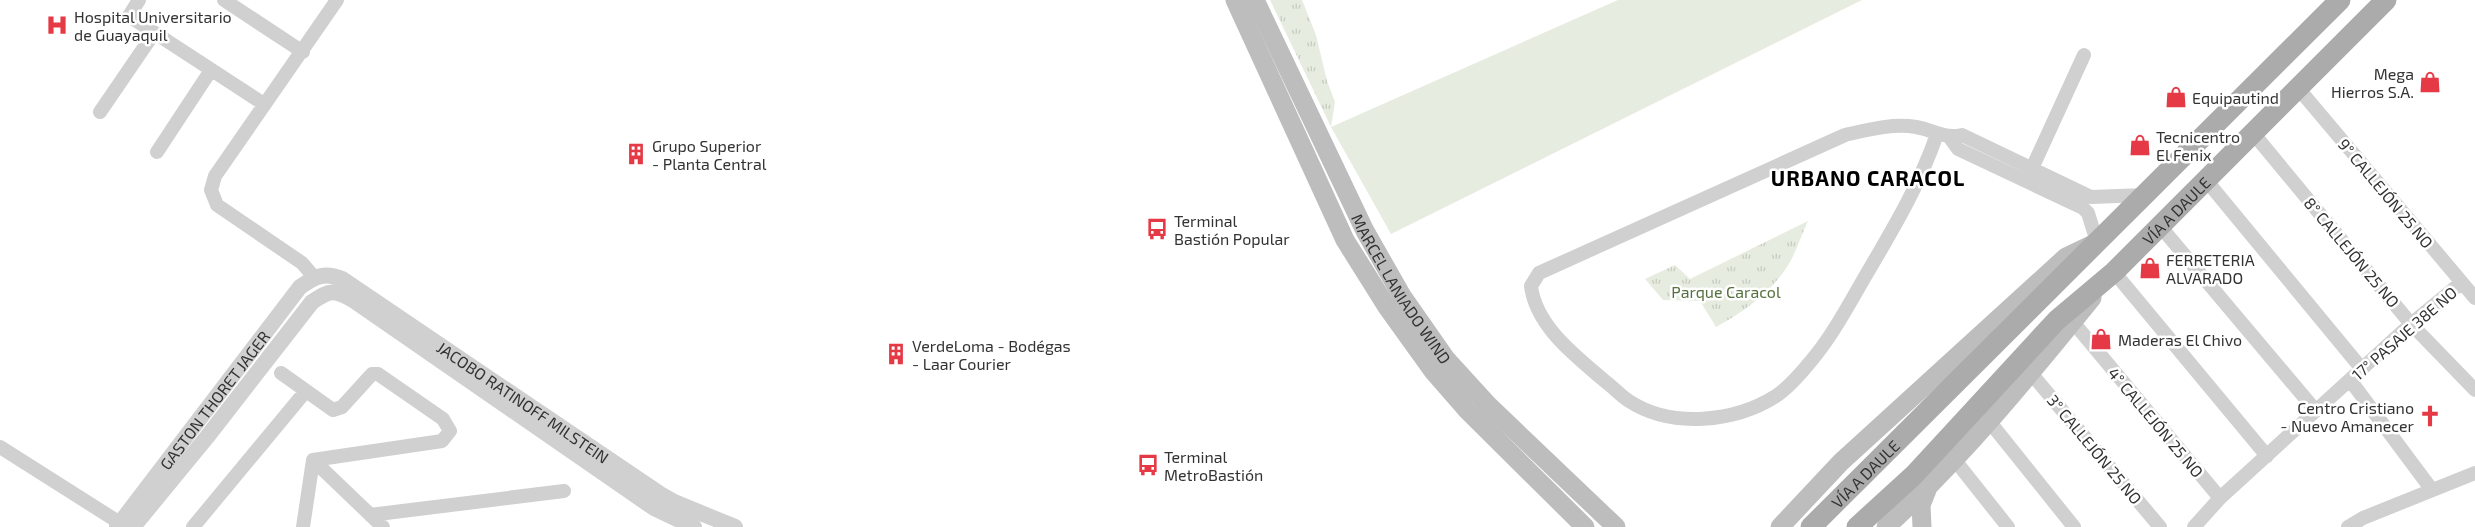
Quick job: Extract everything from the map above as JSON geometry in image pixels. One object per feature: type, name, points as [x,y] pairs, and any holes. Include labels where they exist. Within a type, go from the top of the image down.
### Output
[{"type":"main road","name":"VÍA A DAULE","points":[[1818,520],[2340,0]]},
{"type":"main road","name":"VÍA A DAULE","points":[[1857,527],[1914,475],[2057,320],[2114,272],[2386,0]]},
{"type":"main road","name":"MARCEL LANIADO WIND","points":[[1246,2],[1345,240],[1386,307],[1433,371],[1467,410],[1585,527]]},
{"type":"main road","name":"MARCEL LANIADO WIND","points":[[1246,2],[1365,231],[1402,296],[1446,359],[1488,406],[1616,527]]},
{"type":"main road","name":"VÍA A DAULE","points":[[1780,527],[1841,462],[2066,257],[2097,242]]},
{"type":"main road","name":"VÍA A DAULE","points":[[1886,527],[1927,489],[1989,421],[2114,272]]},
{"type":"main road","points":[[1922,527],[1921,505],[1927,489]]},
{"type":"street","points":[[139,0],[129,16],[264,104]]},
{"type":"street","points":[[224,0],[302,52]]},
{"type":"street","points":[[314,276],[302,263],[218,205],[211,190],[215,176],[336,0]]},
{"type":"street","points":[[100,112],[154,33]]},
{"type":"street","points":[[2029,173],[2084,55]]},
{"type":"street","points":[[157,152],[211,70]]},
{"type":"street","name":"9° CALLEJÓN 25 NO","points":[[2298,88],[2469,288]]},
{"type":"street","points":[[1944,136],[1927,164],[1902,214],[1812,361],[1778,395],[1742,413],[1704,420],[1667,416],[1630,402],[1586,365],[1546,324],[1533,302],[1531,286],[1539,273],[1845,135],[1878,128],[1915,127],[1944,136],[1962,135],[2029,173],[2083,208],[2088,212],[2097,242]]},
{"type":"street","name":"8° CALLEJÓN 25 NO","points":[[2253,133],[2411,324],[2475,390]]},
{"type":"street","points":[[2029,173],[2091,197],[2145,195]]},
{"type":"street","points":[[2206,180],[2362,369]]},
{"type":"street","points":[[2160,226],[2316,411]]},
{"type":"street","points":[[2114,272],[2267,456]]},
{"type":"street","name":"JACOBO RATINOFF MILSTEIN","points":[[314,276],[328,274],[342,279],[654,508],[694,527]]},
{"type":"street","name":"GASTON THORET JAGER","points":[[123,526],[193,427],[300,287],[314,276]]},
{"type":"street","name":"17° PASAJE 38E NO","points":[[2194,527],[2220,498],[2411,324],[2469,288]]},
{"type":"street","name":"JACOBO RATINOFF MILSTEIN","points":[[326,292],[340,293],[353,300],[660,494],[736,527]]},
{"type":"street","name":"GASTON THORET JAGER","points":[[123,526],[207,437],[312,302],[326,292]]},
{"type":"street","name":"4° CALLEJÓN 25 NO","points":[[2073,322],[2220,498]]},
{"type":"street","name":"3° CALLEJÓN 25 NO","points":[[2030,372],[2160,527]]},
{"type":"street","points":[[281,373],[305,392],[333,410],[342,406],[372,374],[378,374],[443,419],[450,431],[442,441],[313,460]]},
{"type":"street","points":[[2350,380],[2432,490]]},
{"type":"street","points":[[193,527],[305,392]]},
{"type":"street","points":[[1989,421],[2074,527]]},
{"type":"street","points":[[193,427],[207,437]]},
{"type":"street","points":[[0,447],[123,526]]},
{"type":"street","points":[[1954,459],[2008,527]]},
{"type":"street","points":[[313,460],[376,522],[564,491]]},
{"type":"street","points":[[303,527],[313,460]]},
{"type":"street","points":[[2348,527],[2363,518],[2475,473]]},
{"type":"green space","points":[[1270,0],[1302,0],[1316,35],[1327,81],[1335,102],[1331,127]]},
{"type":"green space","points":[[1618,0],[1862,0],[1391,234],[1331,127]]},
{"type":"green space","name":"Parque Caracol","points":[[1808,221],[1787,267],[1773,285],[1736,315],[1716,327],[1700,301],[1663,300],[1645,279],[1675,265],[1690,279]]},
{"type":"place","name":"Hospital Universitario de Guayaquil","points":[[57,25]]},
{"type":"place","name":"Mega Hierros S.A.","points":[[2430,82]]},
{"type":"place","name":"Equipautind","points":[[2176,97]]},
{"type":"place","name":"Tecnicentro El Fenix","points":[[2140,145]]},
{"type":"place","name":"Grupo Superior - Planta Central","points":[[636,154]]},
{"type":"place","name":"Terminal Bastión Popular","points":[[1157,229]]},
{"type":"place","name":"FERRETERIA ALVARADO","points":[[2150,268]]},
{"type":"place","name":"Maderas El Chivo","points":[[2101,339]]},
{"type":"place","name":"VerdeLoma - Bodégas - Laar Courier","points":[[896,354]]},
{"type":"place","name":"Centro Cristiano - Nuevo Amanecer","points":[[2430,416]]},
{"type":"place","name":"Terminal MetroBastión","points":[[1148,465]]},
{"type":"district","name":"URBANO CARACOL","points":[[1868,177]]}]
